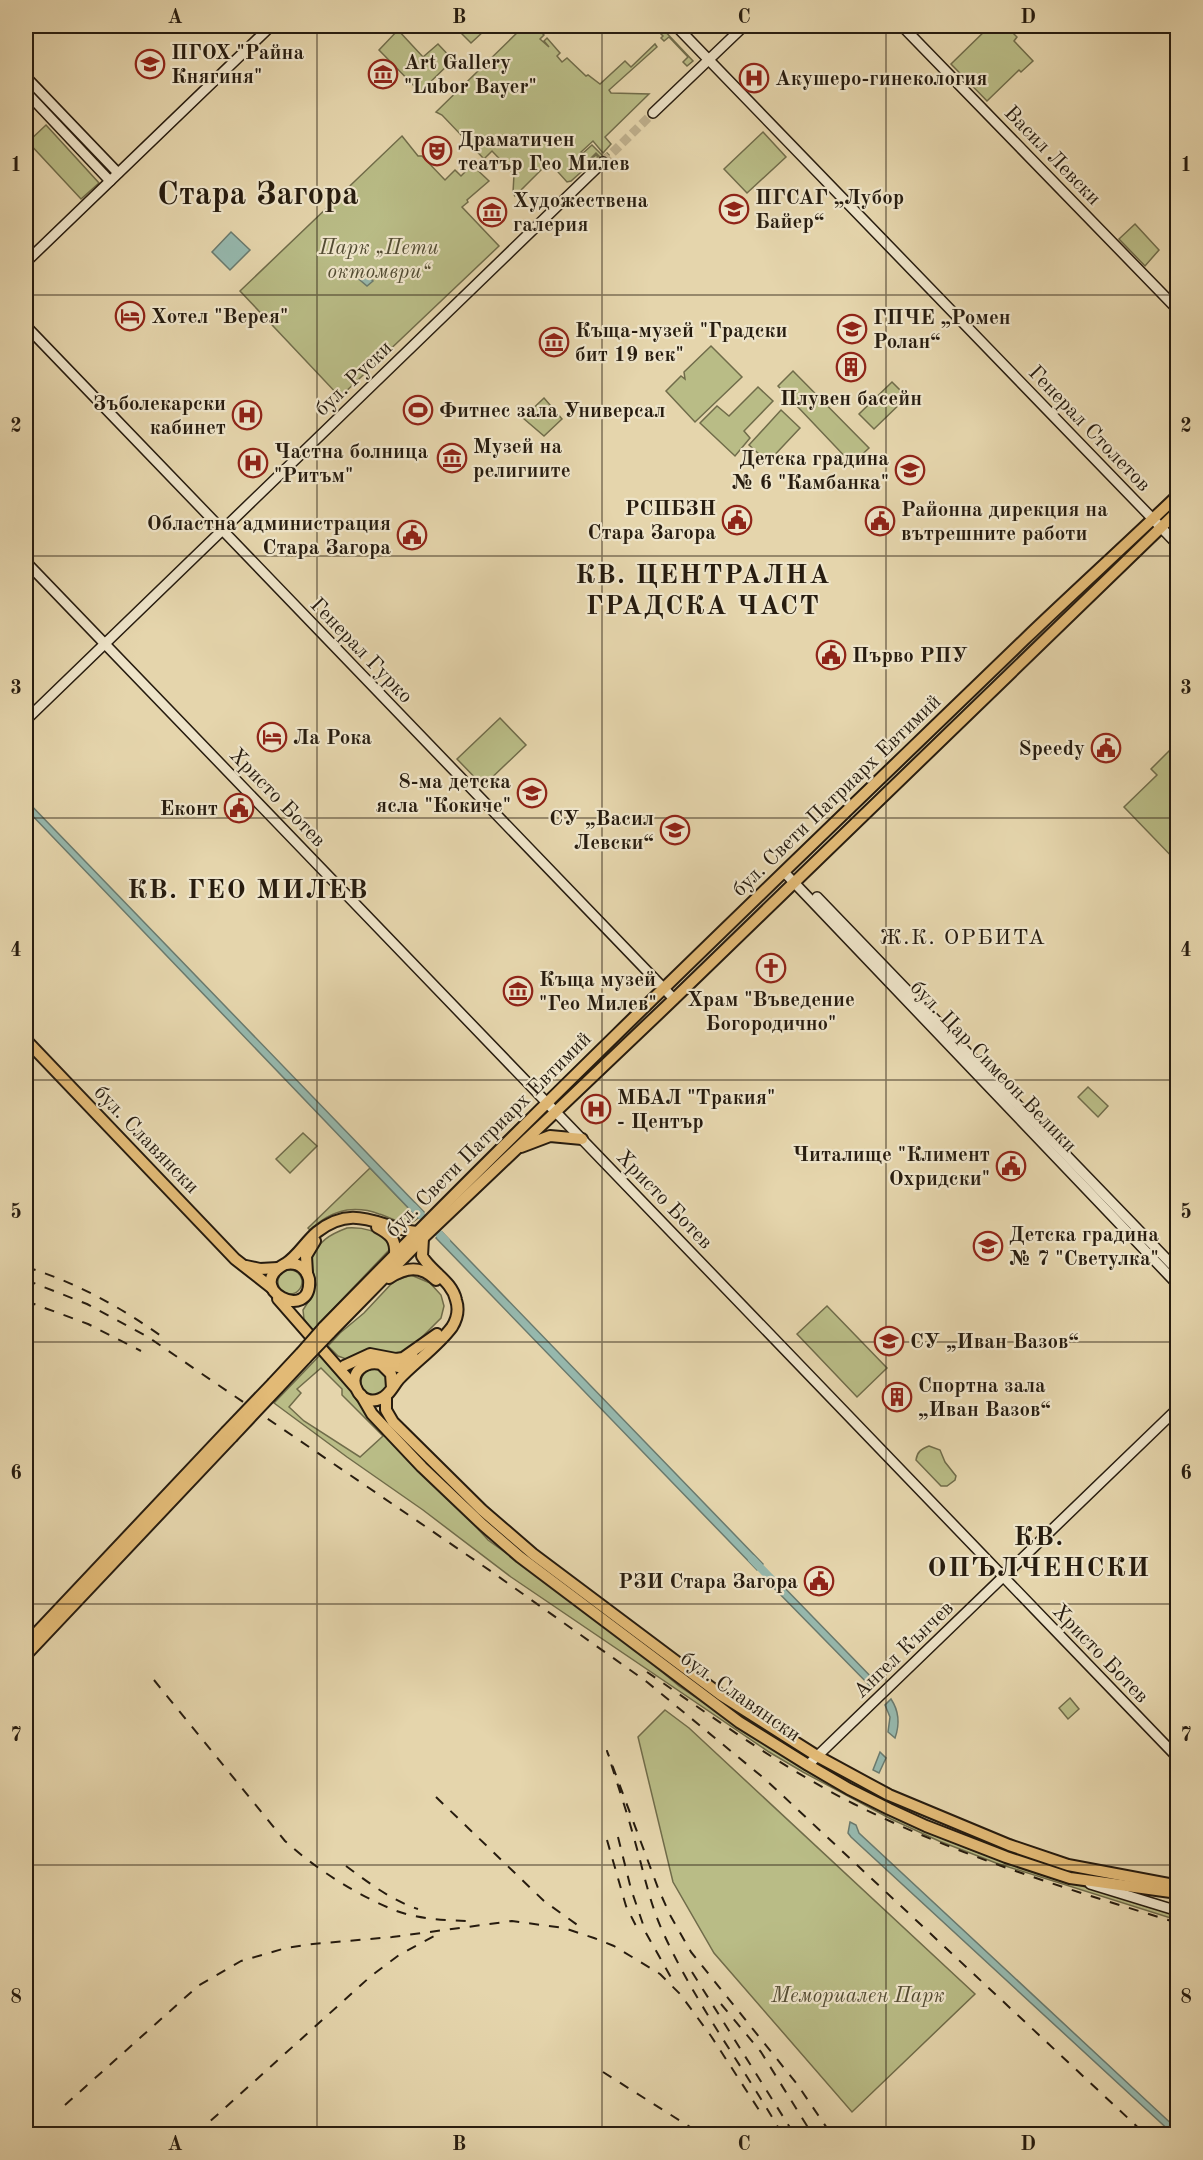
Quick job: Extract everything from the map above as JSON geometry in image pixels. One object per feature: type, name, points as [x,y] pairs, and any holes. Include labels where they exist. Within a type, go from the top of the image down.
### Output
[{"type":"main road","name":"бул. Свети Патриарх Евтимий","points":[[26,1655],[112,1558],[276,1385],[395,1254],[516,1149],[674,999],[1156,523],[1178,495]]},
{"type":"main road","name":"бул. Свети Патриарх Евтимий","points":[[326,1331],[369,1292],[546,1102],[663,988],[1156,523],[1178,511]]},
{"type":"main road","name":"бул. Славянски","points":[[26,1040],[241,1265],[273,1290],[358,1391],[372,1414],[483,1526],[520,1557],[739,1722],[849,1789],[926,1826],[1006,1857],[1070,1878],[1178,1893]]},
{"type":"main road","points":[[516,1149],[550,1136],[582,1139]]},
{"type":"main road","points":[[299,1299],[285,1301],[273,1290],[272,1277],[315,1233],[327,1225],[344,1218],[369,1218],[398,1229],[425,1230],[422,1256],[452,1290],[457,1300],[456,1315],[448,1331],[389,1392],[374,1401],[358,1391],[356,1374],[365,1364],[375,1362],[395,1367],[408,1363],[440,1332],[448,1321],[451,1311],[450,1300],[445,1289],[427,1272],[416,1269],[404,1269],[369,1292]]},
{"type":"main road","points":[[301,1326],[297,1312],[299,1299],[309,1288],[310,1281],[305,1262],[310,1248],[325,1234],[349,1224],[372,1226],[388,1233],[395,1242],[395,1254]]},
{"type":"main road","points":[[241,1265],[260,1269],[299,1265],[308,1274]]},
{"type":"main road","points":[[344,1366],[370,1354],[396,1359],[403,1358],[440,1332]]},
{"type":"main road","name":"бул. Славянски","points":[[333,1361],[344,1366],[365,1364]]},
{"type":"main road","points":[[381,1364],[391,1374],[389,1392]]},
{"type":"main road","name":"бул. Славянски","points":[[389,1392],[386,1410],[393,1422],[474,1502],[525,1547],[721,1695],[817,1756],[889,1795],[1009,1845],[1068,1865],[1178,1885]]},
{"type":"main road","name":"бул. Свети Патриарх Евтимий","points":[[26,1644],[112,1558]]},
{"type":"street","points":[[26,262],[271,26]]},
{"type":"street","name":"Генерал Столетов","points":[[676,26],[1178,545]]},
{"type":"street","points":[[653,113],[744,26]]},
{"type":"street","name":"Васил Левски","points":[[902,26],[1178,310]]},
{"type":"street","points":[[26,77],[118,173]]},
{"type":"street","points":[[26,92],[110,181]]},
{"type":"street","name":"бул. Руски","points":[[26,720],[603,162]]},
{"type":"street","name":"Генерал Гурко","points":[[26,326],[674,999]]},
{"type":"street","name":"Христо Ботев","points":[[26,562],[1178,1758]]},
{"type":"street","name":"бул. Цар Симеон Велики","points":[[786,870],[1178,1271]]},
{"type":"street","name":"бул. Цар Симеон Велики","points":[[796,880],[1178,1285]]},
{"type":"street","name":"Ангел Кънчев","points":[[808,1765],[1178,1408]]},
{"type":"street","points":[[1070,1878],[1178,1911]]},
{"type":"green space","points":[[480,26],[485,30],[471,43],[455,27]]},
{"type":"green space","points":[[524,26],[535,26],[544,35],[540,39],[549,47],[544,41],[547,38],[560,53],[557,56],[562,62],[567,58],[586,76],[588,75],[600,84],[625,61],[631,67],[655,44],[657,47],[609,90],[611,93],[649,94],[605,137],[611,144],[603,153],[593,141],[581,152],[583,153],[592,145],[603,156],[607,153],[609,155],[604,161],[596,153],[588,161],[586,158],[588,162],[596,155],[598,157],[567,182],[549,162],[515,196],[513,193],[514,174],[492,151],[484,159],[442,115],[436,112]]},
{"type":"green space","points":[[653,26],[660,26],[693,61],[687,66],[683,62],[688,57],[669,37],[664,41],[661,38],[663,36]]},
{"type":"green space","points":[[990,26],[1006,26],[1017,37],[1014,41],[1033,61],[1021,72],[1019,70],[987,101],[951,64]]},
{"type":"green space","points":[[398,30],[423,57],[438,44],[453,60],[420,92],[379,50]]},
{"type":"green space","points":[[46,125],[99,183],[81,199],[28,142]]},
{"type":"green space","points":[[763,132],[786,157],[747,193],[724,169]]},
{"type":"green space","name":"Парк „Пети октомври“","points":[[402,136],[418,156],[422,156],[445,180],[455,170],[461,176],[472,165],[489,181],[462,207],[499,246],[340,397],[240,291]]},
{"type":"green space","points":[[1135,224],[1159,250],[1145,266],[1119,239]]},
{"type":"green space","points":[[711,346],[742,377],[695,422],[666,391],[681,376],[685,379],[684,372]]},
{"type":"green space","points":[[793,371],[869,448],[852,464],[778,386]]},
{"type":"green space","points":[[892,382],[907,397],[874,429],[859,414]]},
{"type":"green space","points":[[758,387],[773,401],[744,431],[750,438],[735,456],[700,423],[717,406],[729,416]]},
{"type":"green space","points":[[544,398],[562,419],[544,436],[523,418]]},
{"type":"green space","points":[[781,410],[800,428],[768,462],[749,445]]},
{"type":"green space","points":[[500,718],[526,745],[483,786],[457,759]]},
{"type":"green space","points":[[1177,743],[1177,862],[1124,807],[1157,775],[1151,769]]},
{"type":"green space","points":[[1088,1087],[1108,1106],[1098,1117],[1078,1097]]},
{"type":"green space","points":[[303,1133],[317,1146],[290,1173],[276,1159]]},
{"type":"green space","points":[[370,1168],[418,1218],[404,1223],[371,1212],[347,1210],[327,1217],[310,1230],[308,1228]]},
{"type":"green space","points":[[347,1228],[375,1232],[389,1241],[390,1249],[312,1331],[304,1319],[303,1310],[316,1285],[310,1259],[325,1239]]},
{"type":"green space","points":[[290,1270],[299,1273],[302,1282],[299,1291],[290,1294],[281,1291],[278,1282],[281,1273]]},
{"type":"green space","points":[[411,1275],[430,1283],[441,1295],[444,1306],[441,1318],[410,1349],[401,1354],[346,1359],[338,1356],[328,1346],[394,1281]]},
{"type":"green space","points":[[827,1306],[887,1368],[857,1397],[797,1334]]},
{"type":"green space","points":[[320,1355],[339,1373],[488,1540],[603,1623],[679,1686],[771,1748],[853,1797],[925,1831],[974,1851],[1055,1878],[1177,1914],[1177,1920],[996,1863],[939,1841],[891,1819],[803,1772],[769,1752],[511,1577],[423,1510],[274,1403]],"holes":[[[321,1368],[342,1389],[342,1395],[383,1436],[360,1457],[304,1421],[289,1407],[301,1393],[297,1389]]]},
{"type":"green space","points":[[374,1369],[383,1373],[387,1382],[383,1391],[374,1395],[365,1391],[361,1382],[365,1373]]},
{"type":"green space","points":[[929,1446],[940,1450],[945,1462],[956,1476],[955,1480],[947,1486],[941,1486],[916,1460],[920,1451]]},
{"type":"green space","points":[[1070,1698],[1079,1709],[1068,1719],[1059,1708]]},
{"type":"green space","name":"Мемориален Парк","points":[[665,1710],[689,1728],[975,1994],[852,2112],[714,1953],[673,1882],[638,1737]]},
{"type":"water","points":[[231,232],[250,250],[230,270],[212,252]]},
{"type":"water","points":[[361,269],[373,281],[367,286],[354,275]]},
{"type":"water","points":[[26,800],[424,1212],[418,1218],[26,809]]},
{"type":"water","points":[[442,1232],[763,1564],[757,1570],[436,1238]]},
{"type":"water","points":[[777,1580],[878,1684],[873,1689],[771,1585]]},
{"type":"water","points":[[891,1699],[898,1718],[895,1738],[888,1732],[890,1717],[885,1705]]},
{"type":"water","points":[[880,1752],[886,1758],[879,1773],[873,1770]]},
{"type":"water","points":[[850,1822],[856,1825],[859,1833],[1177,2129],[1177,2134],[1173,2134],[851,1837],[848,1833]]},
{"type":"waterway","points":[[413,1207],[446,1241]]},
{"type":"waterway","points":[[752,1559],[781,1589]]},
{"type":"tunnel","points":[[603,162],[653,113]]},
{"type":"railway","points":[[26,1267],[96,1296],[161,1336]]},
{"type":"railway","points":[[26,1280],[87,1304],[148,1337],[492,1572],[647,1682],[766,1780],[1145,2134]]},
{"type":"railway","points":[[26,1301],[88,1324],[141,1351]]},
{"type":"railway","points":[[647,1672],[800,1774],[893,1823],[973,1856],[1178,1923]]},
{"type":"railway","points":[[154,1680],[285,1841],[310,1861],[351,1889],[394,1910],[420,1917],[467,1921]]},
{"type":"railway","points":[[782,2134],[689,1983],[662,1930],[607,1751],[658,1888],[691,1952],[797,2084],[831,2134]]},
{"type":"railway","points":[[436,1797],[544,1901],[583,1929]]},
{"type":"railway","points":[[618,1837],[631,1889],[646,1933],[673,1981]]},
{"type":"railway","points":[[607,1840],[626,1906],[637,1928]]},
{"type":"railway","points":[[346,1866],[389,1896],[418,1909]]},
{"type":"railway","points":[[65,2105],[198,1986],[241,1961],[286,1948],[313,1944],[392,1937],[512,1921],[564,1928],[594,1938],[614,1946],[660,1974],[680,1994],[711,2036],[759,2110]]},
{"type":"railway","points":[[196,2134],[371,1976],[399,1955],[436,1935]]},
{"type":"railway","points":[[692,1972],[794,2134]]},
{"type":"railway","points":[[721,2004],[761,2052],[812,2134]]},
{"type":"railway","points":[[603,2072],[701,2134]]},
{"type":"place","name":"ПГОХ \"Райна Княгиня\"","points":[[150,64]]},
{"type":"place","name":"Art Gallery \"Lubor Bayer\"","points":[[383,74]]},
{"type":"place","name":"Акушеро-гинекология","points":[[754,78]]},
{"type":"place","name":"Драматичен театър Гео Милев","points":[[437,151]]},
{"type":"place","name":"ПГСАГ „Лубор Байер“","points":[[734,209]]},
{"type":"place","name":"Художествена галерия","points":[[492,212]]},
{"type":"place","name":"Хотел \"Верея\"","points":[[130,316]]},
{"type":"place","name":"ГПЧЕ „Ромен Ролан“","points":[[852,329]]},
{"type":"place","name":"Къща-музей \"Градски бит 19 век\"","points":[[554,342]]},
{"type":"place","name":"Плувен басейн","points":[[851,367]]},
{"type":"place","name":"Фитнес зала Универсал","points":[[418,410]]},
{"type":"place","name":"Зъболекарски кабинет","points":[[247,415]]},
{"type":"place","name":"Музей на религиите","points":[[452,458]]},
{"type":"place","name":"Частна болница \"Ритъм\"","points":[[253,463]]},
{"type":"place","name":"Детска градина № 6 \"Камбанка\"","points":[[910,470]]},
{"type":"place","name":"РСПБЗН Стара Загора","points":[[737,520]]},
{"type":"place","name":"Районна дирекция на вътрешните работи","points":[[880,521]]},
{"type":"place","name":"Областна администрация Стара Загора","points":[[412,535]]},
{"type":"place","name":"Първо РПУ","points":[[831,655]]},
{"type":"place","name":"Ла Рока","points":[[272,737]]},
{"type":"place","name":"Speedy","points":[[1106,748]]},
{"type":"place","name":"8-ма детска ясла \"Кокиче\"","points":[[532,793]]},
{"type":"place","name":"Еконт","points":[[239,808]]},
{"type":"place","name":"СУ „Васил Левски“","points":[[675,830]]},
{"type":"place","name":"Храм \"Въведение Богородично\"","points":[[771,968]]},
{"type":"place","name":"Къща музей \"Гео Милев\"","points":[[518,991]]},
{"type":"place","name":"МБАЛ \"Тракия\" - Център","points":[[596,1109]]},
{"type":"place","name":"Читалище \"Климент Охридски\"","points":[[1011,1166]]},
{"type":"place","name":"Детска градина № 7 \"Светулка\"","points":[[988,1246]]},
{"type":"place","name":"СУ „Иван Вазов“","points":[[889,1341]]},
{"type":"place","name":"Спортна зала „Иван Вазов“","points":[[897,1397]]},
{"type":"place","name":"РЗИ Стара Загора","points":[[819,1581]]},
{"type":"district","name":"Стара Загора","points":[[258,192]]},
{"type":"district","name":"КВ. ЦЕНТРАЛНА ГРАДСКА ЧАСТ","points":[[703,590]]},
{"type":"district","name":"КВ. ГЕО МИЛЕВ","points":[[248,889]]},
{"type":"district","name":"Ж.К. ОРБИТА","points":[[963,936]]},
{"type":"district","name":"КВ. ОПЪЛЧЕНСКИ","points":[[1039,1552]]}]
